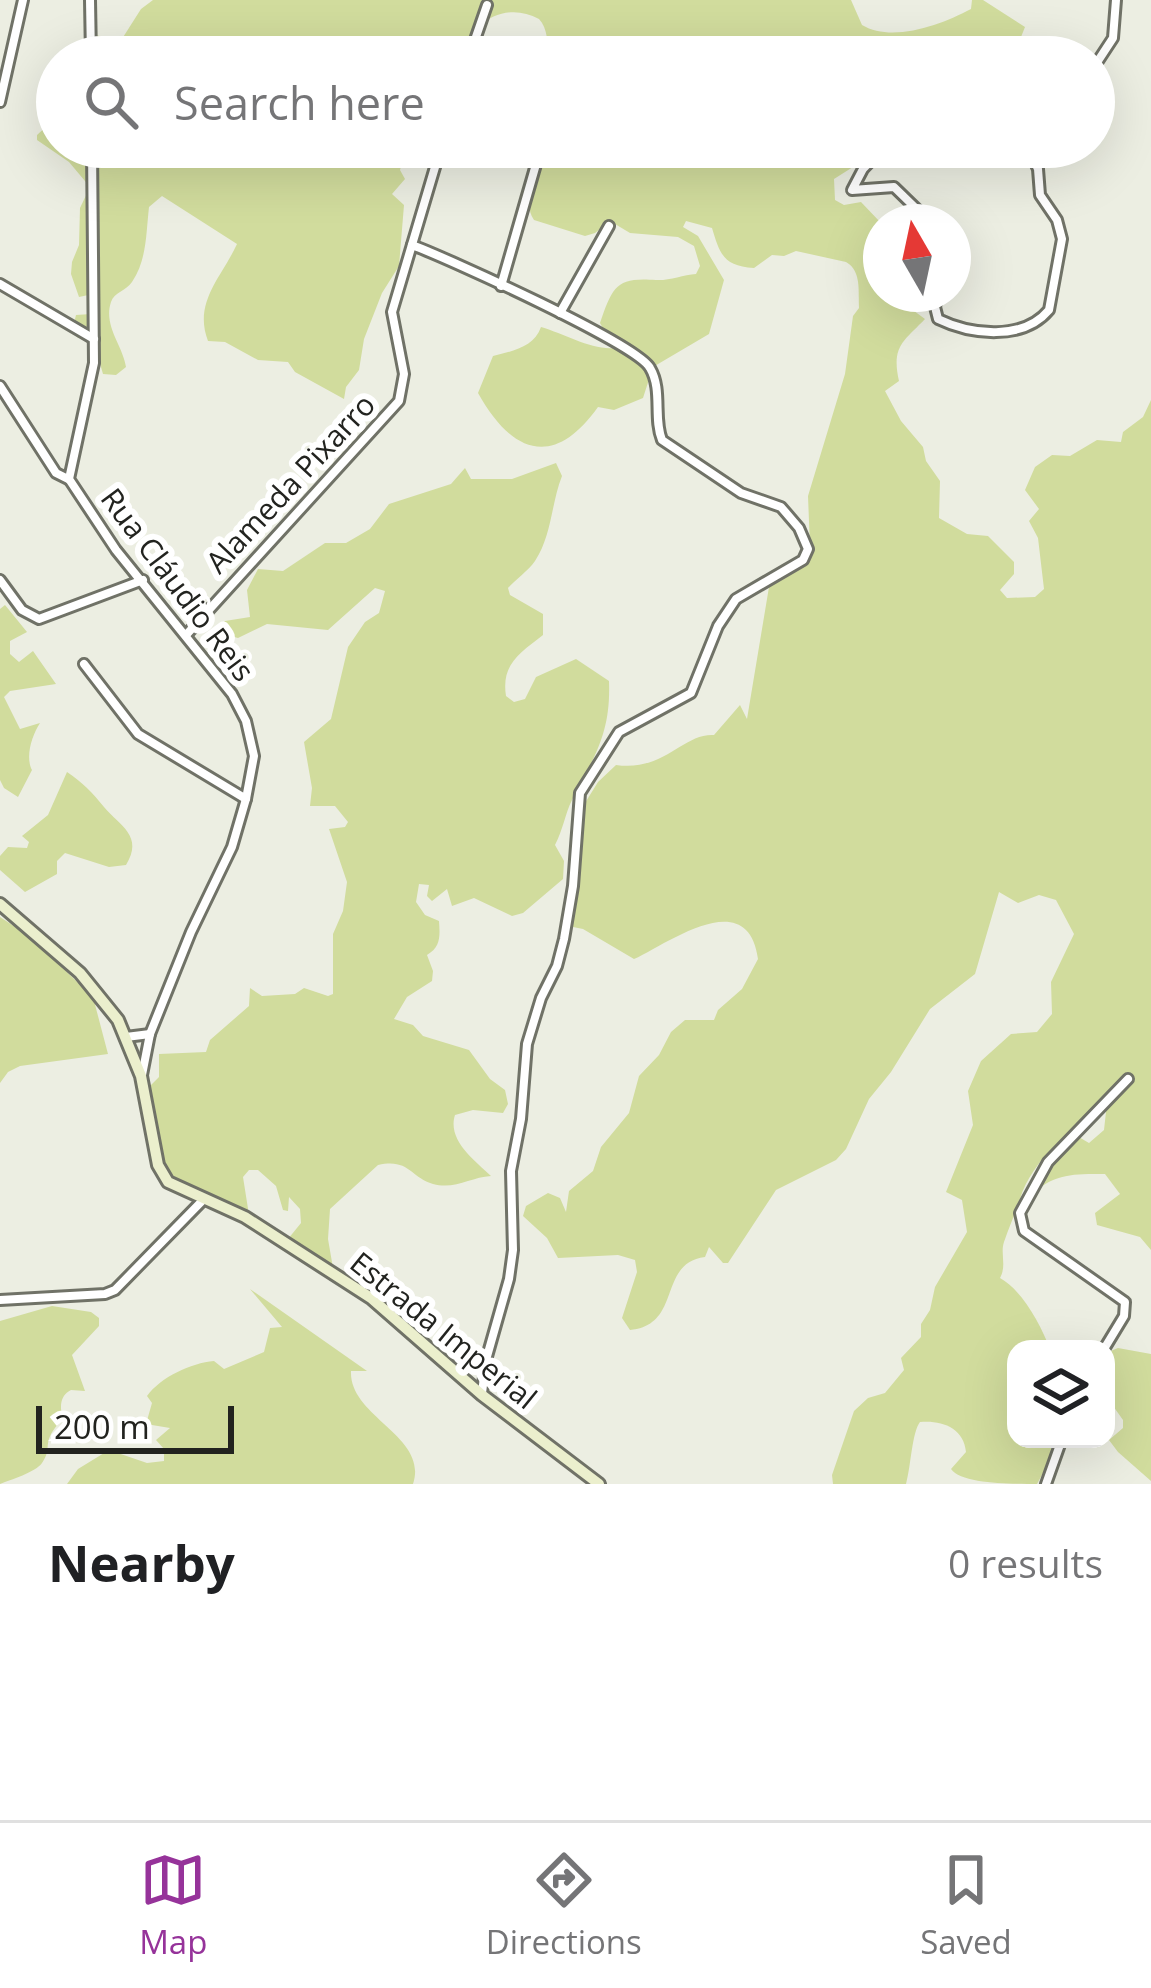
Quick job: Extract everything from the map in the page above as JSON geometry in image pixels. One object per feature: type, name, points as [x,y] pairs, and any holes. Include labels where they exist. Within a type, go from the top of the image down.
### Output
[{"type":"street","points":[[0,102],[23,0]]},
{"type":"street","points":[[90,0],[91,36]]},
{"type":"street","points":[[1113,36],[1116,0]]},
{"type":"street","points":[[476,36],[487,5]]},
{"type":"street","name":"Rua Cláudio Reis","points":[[92,168],[92,383],[69,479],[87,512],[232,694],[246,721],[254,756],[232,847],[190,932],[150,1034],[141,1076]]},
{"type":"street","name":"Alameda Pixarro","points":[[187,634],[399,401],[403,362],[392,311],[435,168]]},
{"type":"street","points":[[501,286],[535,168]]},
{"type":"street","points":[[864,168],[852,190],[894,187],[911,204]]},
{"type":"street","points":[[935,312],[938,319],[974,332],[1014,329],[1042,318],[1049,310],[1063,238],[1040,195],[1037,168]]},
{"type":"street","points":[[560,313],[609,226]]},
{"type":"street","points":[[412,244],[635,352],[655,378],[660,436],[741,493],[781,507],[804,537],[807,554],[736,598],[718,626],[691,693],[620,732],[580,793],[564,939],[527,1044],[511,1171],[511,1265],[505,1302],[486,1360],[482,1395]]},
{"type":"street","points":[[0,284],[94,339]]},
{"type":"street","points":[[0,386],[56,473],[69,479]]},
{"type":"street","points":[[0,580],[22,610],[39,620],[143,580]]},
{"type":"street","points":[[84,664],[138,734],[246,799]]},
{"type":"street","name":"Estrada Imperial","points":[[0,904],[109,1005],[141,1076],[163,1176],[244,1217],[371,1298],[482,1395],[599,1484]]},
{"type":"street","points":[[126,1037],[150,1034]]},
{"type":"street","points":[[1109,1340],[1124,1316],[1125,1301],[1024,1231],[1020,1213],[1048,1162],[1128,1079]]},
{"type":"street","points":[[0,1300],[115,1290],[203,1200]]},
{"type":"street","points":[[1046,1484],[1060,1448]]},
{"type":"green space","points":[[153,0],[851,0],[862,25],[902,32],[946,21],[971,9],[972,0],[983,0],[1025,27],[1021,36],[547,36],[539,19],[514,12],[491,18],[471,36],[124,36],[141,9]]},
{"type":"green space","points":[[74,168],[401,168],[405,179],[392,194],[404,205],[399,266],[382,293],[364,339],[359,370],[346,387],[344,399],[295,372],[288,362],[258,360],[225,342],[208,341],[204,327],[207,302],[237,244],[162,196],[149,207],[137,274],[115,296],[109,311],[126,367],[116,375],[103,374],[92,336],[78,338],[72,331],[76,315],[91,314],[93,294],[79,297],[71,274],[79,245],[80,208],[90,187]]},
{"type":"green space","points":[[539,168],[851,168],[834,179],[835,200],[844,205],[863,204],[863,312],[915,312],[925,319],[901,345],[899,381],[885,391],[940,481],[939,518],[967,534],[988,536],[1014,562],[1014,574],[1000,590],[1007,598],[1035,597],[1044,589],[1038,538],[1029,521],[1039,509],[1025,490],[1035,467],[1052,455],[1070,456],[1097,440],[1121,442],[1123,432],[1143,417],[1151,400],[1151,1250],[1140,1237],[1097,1225],[1095,1213],[1120,1194],[1105,1174],[1055,1179],[1030,1197],[1051,1157],[1077,1136],[1089,1143],[1104,1130],[1106,1112],[1098,1102],[1034,1171],[1003,1246],[1000,1278],[1030,1309],[1046,1340],[1007,1340],[1007,1448],[1051,1448],[1037,1484],[988,1482],[957,1474],[951,1469],[966,1452],[961,1437],[944,1424],[928,1422],[917,1427],[906,1484],[833,1484],[832,1475],[854,1411],[868,1398],[885,1393],[904,1370],[901,1358],[921,1337],[935,1287],[967,1232],[962,1200],[946,1192],[973,1125],[968,1091],[981,1061],[1011,1034],[1037,1032],[1052,1014],[1051,982],[1074,934],[1056,900],[1039,895],[1018,903],[999,892],[975,974],[930,1009],[869,1099],[846,1149],[836,1160],[776,1190],[728,1263],[709,1247],[705,1257],[680,1270],[664,1306],[646,1326],[630,1330],[622,1318],[637,1272],[635,1260],[618,1255],[558,1258],[547,1238],[523,1216],[526,1206],[548,1193],[560,1198],[566,1212],[569,1191],[593,1171],[601,1147],[629,1113],[639,1076],[659,1055],[671,1032],[685,1020],[714,1020],[718,1010],[742,989],[758,959],[751,937],[739,925],[723,922],[685,932],[634,959],[583,929],[568,926],[580,811],[598,782],[616,765],[647,763],[692,740],[714,735],[740,705],[747,719],[769,587],[802,561],[810,547],[808,496],[845,374],[853,316],[859,308],[857,276],[846,262],[796,251],[772,255],[754,268],[736,265],[725,257],[712,228],[686,221],[683,227],[698,236],[724,280],[709,334],[653,367],[643,398],[614,410],[598,407],[582,427],[550,446],[519,441],[491,414],[478,393],[493,356],[528,344],[541,327],[587,344],[614,348],[600,323],[618,287],[632,280],[696,274],[700,266],[694,246],[678,237],[630,233],[610,221],[585,236],[534,220],[530,198]]},
{"type":"green space","points":[[556,463],[562,476],[545,541],[532,565],[508,588],[510,595],[543,614],[543,635],[514,660],[505,685],[506,696],[514,702],[525,699],[536,677],[576,659],[609,681],[600,744],[555,845],[564,861],[563,879],[523,913],[512,916],[474,898],[452,906],[447,889],[432,901],[427,896],[429,885],[419,884],[416,902],[425,915],[439,921],[437,945],[427,955],[432,981],[407,997],[394,1019],[413,1025],[423,1036],[469,1050],[490,1079],[505,1090],[508,1104],[503,1113],[473,1110],[455,1115],[458,1141],[491,1176],[441,1185],[403,1166],[378,1165],[330,1209],[333,1268],[288,1239],[301,1223],[300,1209],[289,1197],[288,1211],[283,1210],[276,1186],[258,1170],[249,1170],[243,1177],[249,1215],[179,1186],[160,1162],[150,1086],[159,1077],[159,1054],[206,1052],[210,1040],[249,1006],[250,988],[262,996],[295,994],[304,988],[333,994],[333,934],[343,911],[347,882],[329,829],[345,827],[348,822],[335,806],[310,806],[312,788],[304,742],[331,719],[348,647],[365,622],[379,613],[385,591],[375,588],[328,630],[267,624],[238,638],[217,628],[225,621],[250,617],[247,590],[258,569],[283,571],[325,543],[346,543],[370,529],[389,504],[451,484],[465,468],[471,479],[512,479]]},
{"type":"green space","points":[[5,605],[27,632],[10,641],[10,654],[19,662],[33,651],[56,684],[10,691],[4,697],[20,729],[40,723],[30,746],[32,770],[18,797],[0,780],[0,609]]},
{"type":"green space","points":[[67,772],[128,832],[131,855],[126,865],[109,867],[65,853],[57,861],[57,874],[25,892],[0,870],[0,856],[8,847],[27,848],[29,842],[22,836],[48,815]]},
{"type":"green space","points":[[0,917],[29,936],[93,997],[108,1054],[20,1066],[0,1083]]},
{"type":"green space","points":[[250,1289],[367,1371],[351,1371],[354,1387],[410,1453],[415,1467],[413,1484],[67,1484],[78,1469],[109,1450],[147,1463],[164,1461],[164,1449],[156,1440],[170,1428],[146,1424],[152,1403],[147,1396],[153,1389],[196,1365],[214,1361],[224,1369],[264,1352],[270,1328],[282,1327]]},
{"type":"green space","points":[[52,1306],[91,1312],[99,1318],[99,1326],[72,1355],[85,1391],[71,1390],[64,1396],[63,1419],[51,1434],[42,1463],[0,1484],[0,1321]]},
{"type":"green space","points":[[1115,1349],[1151,1354],[1151,1481],[1115,1448],[1115,1435],[1123,1428],[1123,1420],[1115,1409]]}]
